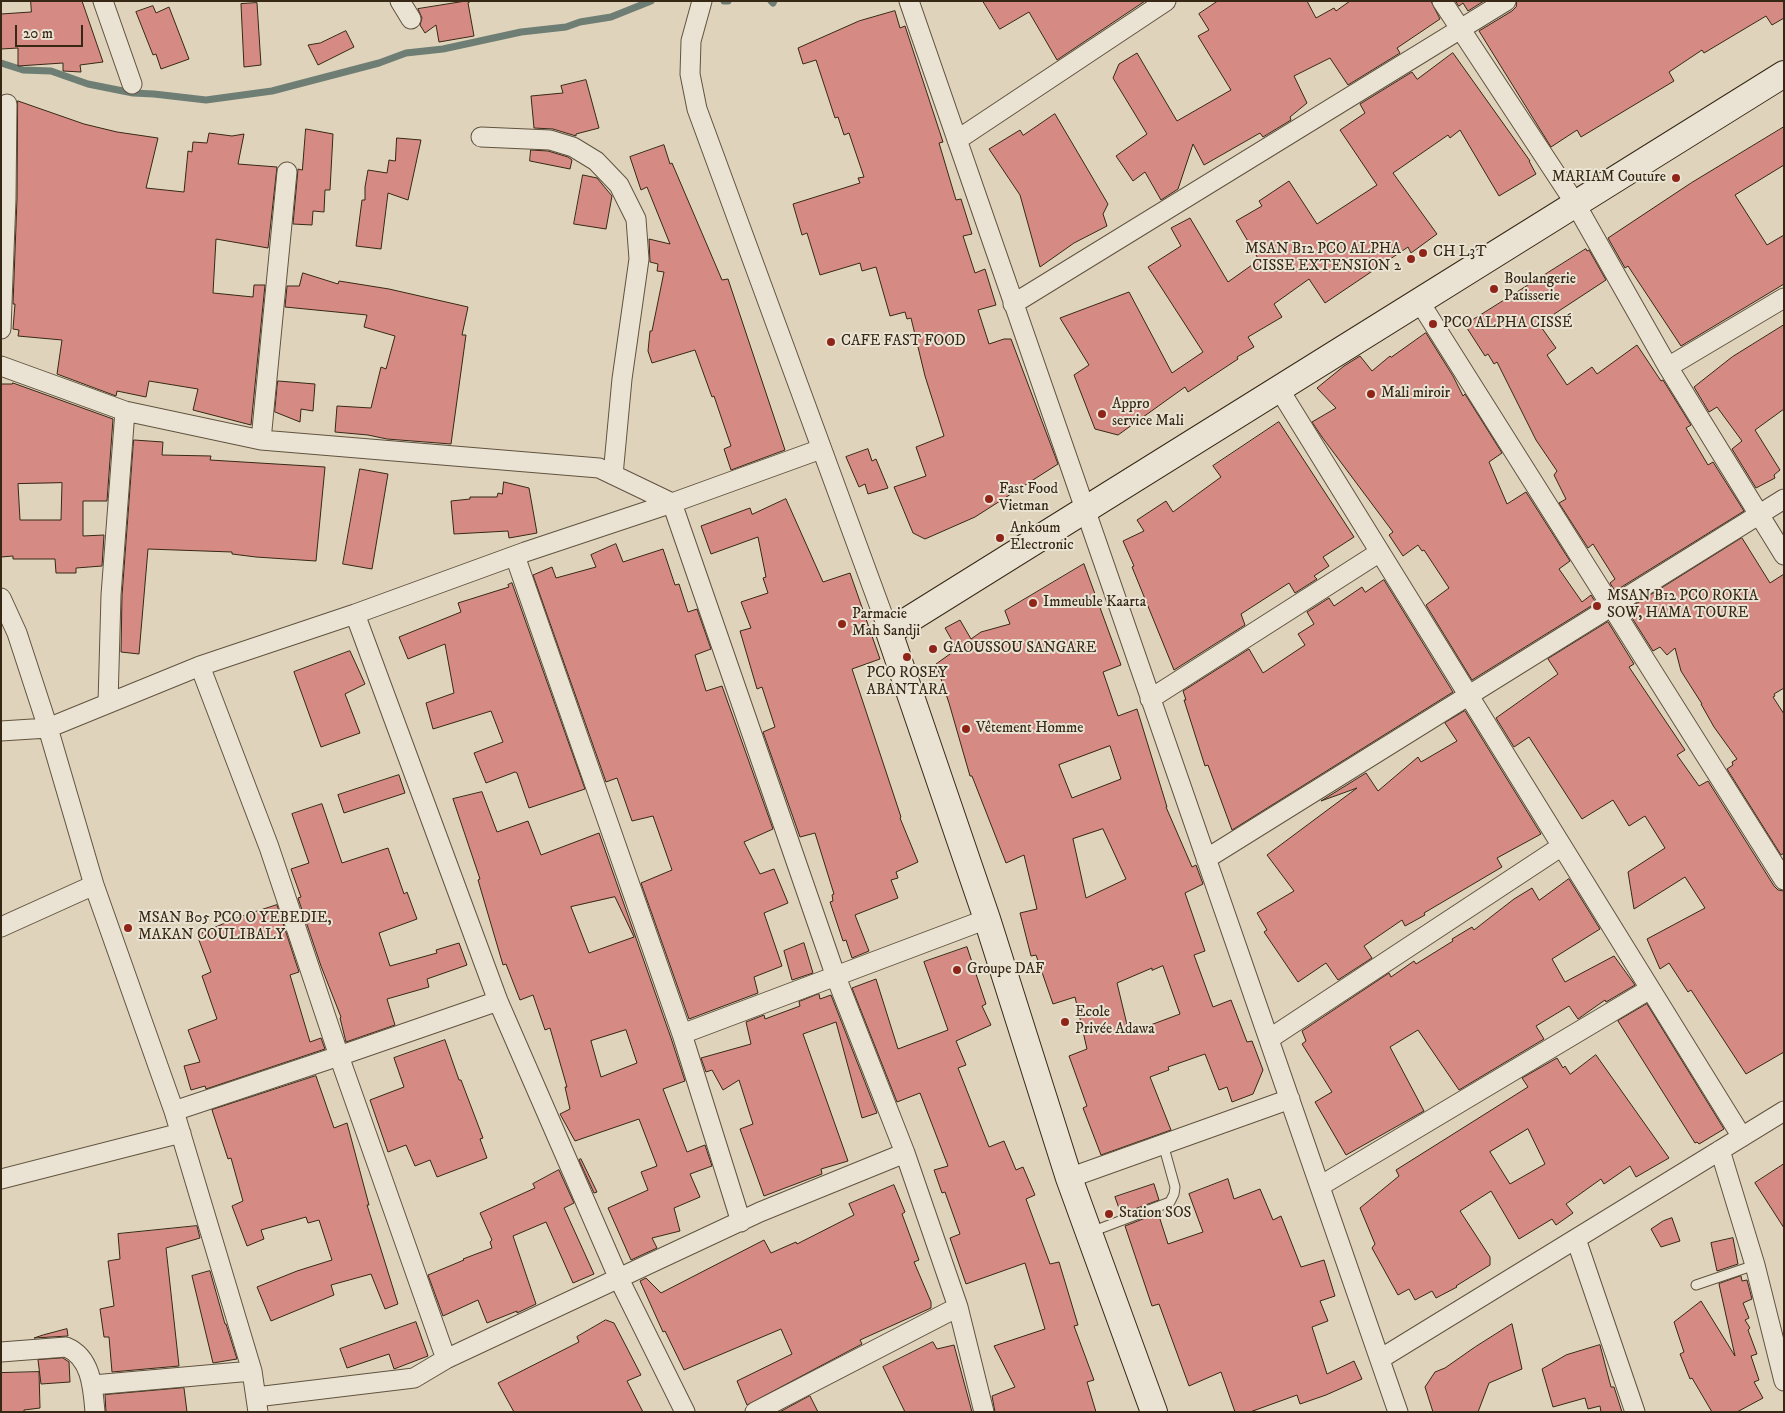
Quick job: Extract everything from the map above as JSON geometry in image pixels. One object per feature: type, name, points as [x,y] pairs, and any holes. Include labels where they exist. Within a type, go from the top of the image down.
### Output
[{"type":"main road","points":[[1154,1412],[1069,1178],[987,919],[890,632],[1784,74]]},
{"type":"street","points":[[103,1],[132,84]]},
{"type":"street","points":[[400,1],[411,18]]},
{"type":"street","points":[[702,1],[691,41],[690,74],[697,109],[890,632]]},
{"type":"street","points":[[908,1],[1398,1412]]},
{"type":"street","points":[[957,140],[1166,1]]},
{"type":"street","points":[[1442,1],[1575,203],[1668,367],[1784,555]]},
{"type":"street","points":[[1013,304],[1506,1]]},
{"type":"street","points":[[1,329],[6,199],[7,104]]},
{"type":"street","points":[[481,137],[550,140],[573,148],[596,160],[619,185],[636,219],[639,259],[622,379],[613,475]]},
{"type":"street","points":[[261,440],[287,172]]},
{"type":"street","points":[[1668,367],[1784,298]]},
{"type":"street","points":[[1418,301],[1784,880]]},
{"type":"street","points":[[1,366],[125,411],[261,440],[599,468],[672,503],[836,977],[905,1153],[958,1307],[984,1412]]},
{"type":"street","points":[[1279,389],[1742,1137]]},
{"type":"street","points":[[108,703],[111,595],[125,411]]},
{"type":"street","points":[[1,731],[48,728],[200,666],[355,614],[821,449]]},
{"type":"street","points":[[1206,859],[1784,499]]},
{"type":"street","points":[[1150,699],[1380,552]]},
{"type":"street","points":[[515,556],[682,1034],[741,1222]]},
{"type":"street","points":[[1,598],[9,633],[48,728],[94,885],[181,1133],[252,1371],[257,1404],[414,1378],[446,1359],[760,1212],[905,1153]]},
{"type":"street","points":[[355,614],[498,1001],[619,1279],[686,1412]]},
{"type":"street","points":[[200,666],[269,847],[339,1056],[446,1359]]},
{"type":"street","points":[[1268,1038],[1562,846]]},
{"type":"street","points":[[1,927],[94,885]]},
{"type":"street","points":[[682,1034],[987,919]]},
{"type":"street","points":[[1320,1186],[1650,989]]},
{"type":"street","points":[[174,1112],[498,1001]]},
{"type":"street","points":[[1069,1178],[1290,1099]]},
{"type":"street","points":[[1380,1359],[1784,1111]]},
{"type":"street","points":[[1,1179],[181,1133]]},
{"type":"street","points":[[1720,1150],[1756,1265],[1784,1381]]},
{"type":"street","points":[[1576,1239],[1635,1412]]},
{"type":"street","points":[[754,1412],[958,1307]]},
{"type":"street","points":[[1,1352],[66,1347],[75,1350],[83,1358],[93,1385],[95,1412]]},
{"type":"street","points":[[93,1385],[252,1371]]},
{"type":"lane","points":[[1089,1232],[1170,1202],[1175,1187],[1163,1144]]},
{"type":"lane","points":[[1696,1285],[1756,1265]]},
{"type":"building","points":[[31,1],[82,1],[103,62],[80,65],[81,72],[63,71],[63,63],[18,66],[18,48],[1,49],[1,14],[31,12]]},
{"type":"building","points":[[471,1],[468,3],[474,36],[439,42],[436,25],[425,33],[420,25],[422,18],[418,9]]},
{"type":"building","points":[[983,1],[1145,1],[1057,60],[1029,12],[1000,29]]},
{"type":"building","points":[[1218,1],[1307,1],[1316,18],[1334,8],[1336,11],[1350,1],[1431,1],[1440,19],[1397,48],[1400,53],[1348,85],[1330,58],[1294,76],[1307,103],[1290,117],[1291,120],[1263,137],[1260,133],[1204,165],[1193,144],[1178,189],[1161,200],[1145,172],[1133,181],[1116,156],[1147,134],[1113,78],[1119,64],[1137,53],[1177,121],[1231,90],[1198,36],[1209,30],[1199,14]]},
{"type":"building","points":[[1456,1],[1484,1],[1468,11],[1463,3],[1459,6]]},
{"type":"building","points":[[1517,1],[1784,1],[1784,18],[1772,25],[1766,16],[1704,53],[1702,50],[1669,72],[1674,81],[1581,137],[1577,130],[1551,147],[1479,31],[1512,11],[1516,7]]},
{"type":"building","points":[[257,3],[261,65],[244,67],[241,4]]},
{"type":"building","points":[[153,6],[156,13],[169,7],[189,59],[161,69],[156,54],[153,55],[136,12]]},
{"type":"building","points":[[895,11],[900,28],[905,26],[943,142],[939,143],[956,200],[961,199],[972,234],[963,236],[975,273],[985,269],[996,305],[978,310],[989,344],[1004,339],[1011,339],[1058,464],[975,517],[925,539],[913,533],[894,487],[926,476],[916,447],[944,436],[925,376],[911,318],[907,319],[905,312],[890,316],[876,267],[862,271],[860,263],[820,275],[807,233],[802,235],[793,204],[860,183],[858,178],[864,177],[849,133],[844,135],[838,117],[835,118],[816,60],[803,64],[798,48],[859,21]]},
{"type":"building","points":[[346,31],[354,47],[318,65],[308,45],[320,43]]},
{"type":"building","points":[[1453,53],[1530,161],[1536,174],[1499,196],[1460,130],[1450,138],[1448,135],[1393,173],[1437,234],[1411,253],[1408,247],[1325,303],[1309,279],[1274,304],[1282,317],[1248,337],[1254,347],[1237,357],[1238,359],[1188,392],[1185,387],[1118,435],[1095,429],[1074,375],[1089,365],[1060,318],[1129,292],[1172,373],[1203,352],[1148,267],[1181,246],[1171,228],[1190,218],[1228,282],[1259,260],[1236,221],[1262,206],[1259,201],[1289,181],[1317,224],[1377,185],[1340,130],[1365,113],[1360,104],[1412,72],[1417,79]]},
{"type":"building","points":[[586,80],[599,128],[576,134],[576,136],[553,129],[534,128],[531,96],[563,93],[561,86]]},
{"type":"building","points":[[18,101],[84,124],[117,132],[158,138],[146,188],[184,192],[188,151],[192,152],[193,142],[207,143],[209,133],[232,136],[244,134],[238,164],[277,167],[268,248],[216,239],[213,293],[253,297],[254,285],[265,285],[251,425],[193,410],[198,389],[149,381],[146,397],[117,391],[116,396],[57,374],[62,340],[18,336],[19,330],[13,329],[15,304],[13,304]]},
{"type":"building","points":[[1055,114],[1108,204],[1103,214],[1107,226],[1074,243],[1040,267],[1020,195],[989,149],[1020,130],[1023,135]]},
{"type":"building","points":[[1784,127],[1784,165],[1735,195],[1767,245],[1784,235],[1784,284],[1681,346],[1628,266],[1625,268],[1608,238],[1691,183]]},
{"type":"building","points":[[306,129],[333,134],[330,190],[325,190],[324,212],[313,211],[312,225],[293,224],[298,169],[302,170]]},
{"type":"building","points":[[397,138],[421,140],[408,200],[388,193],[381,249],[356,246],[362,200],[365,200],[368,170],[387,173],[389,160],[395,161]]},
{"type":"building","points":[[664,145],[670,164],[672,163],[722,280],[728,279],[785,450],[731,470],[724,449],[731,446],[714,396],[712,397],[695,350],[652,363],[648,351],[650,331],[652,331],[664,272],[657,271],[658,264],[650,262],[649,239],[670,244],[647,187],[641,190],[630,157]]},
{"type":"building","points":[[531,150],[548,151],[568,157],[572,160],[570,169],[530,161]]},
{"type":"building","points":[[583,175],[597,178],[612,196],[606,229],[574,224]]},
{"type":"building","points":[[1586,249],[1587,251],[1589,250],[1606,280],[1539,324],[1556,348],[1547,355],[1567,385],[1592,367],[1597,374],[1637,345],[1661,381],[1663,380],[1691,425],[1686,428],[1708,465],[1713,462],[1744,511],[1615,591],[1610,583],[1615,579],[1593,544],[1588,548],[1559,503],[1566,499],[1554,475],[1557,471],[1536,440],[1497,362],[1494,364],[1488,354],[1485,356],[1465,325]]},
{"type":"building","points":[[303,273],[338,284],[339,281],[389,289],[468,307],[462,335],[466,335],[451,444],[387,439],[335,432],[337,406],[371,408],[381,367],[386,369],[395,336],[364,327],[367,315],[285,307],[287,286],[299,286]]},
{"type":"building","points":[[1784,325],[1784,409],[1755,430],[1780,470],[1774,475],[1775,478],[1756,488],[1732,449],[1742,441],[1717,407],[1709,412],[1694,387],[1732,357]]},
{"type":"building","points":[[1426,333],[1453,376],[1463,396],[1465,394],[1502,453],[1489,462],[1507,504],[1526,492],[1570,561],[1559,569],[1582,602],[1591,595],[1596,603],[1472,680],[1426,605],[1449,588],[1424,550],[1422,551],[1418,545],[1403,556],[1389,535],[1393,532],[1312,422],[1336,408],[1317,388],[1344,366],[1360,356],[1372,371],[1390,356]]},
{"type":"building","points":[[278,381],[315,384],[313,411],[301,409],[300,422],[275,412]]},
{"type":"building","points":[[1,384],[12,384],[113,419],[107,501],[83,501],[83,536],[104,535],[102,566],[76,568],[76,573],[56,573],[55,559],[13,559],[13,556],[1,557]],"holes":[[[62,483],[61,520],[20,520],[18,484]]]},
{"type":"building","points":[[1279,422],[1354,537],[1323,557],[1329,566],[1314,576],[1317,579],[1295,593],[1289,583],[1241,614],[1245,625],[1174,670],[1123,541],[1144,531],[1137,520],[1166,501],[1173,512],[1221,477],[1213,466]]},
{"type":"building","points":[[134,440],[163,442],[162,455],[211,456],[210,460],[325,467],[316,561],[256,557],[232,554],[232,552],[148,549],[139,654],[121,652],[122,596]]},
{"type":"building","points":[[868,449],[872,461],[876,459],[888,488],[868,494],[865,484],[859,487],[846,457]]},
{"type":"building","points":[[360,469],[388,474],[372,569],[343,564]]},
{"type":"building","points":[[504,482],[529,488],[537,533],[509,538],[508,531],[454,534],[451,501],[470,499],[470,497],[497,497],[498,493],[502,494]]},
{"type":"building","points":[[786,499],[823,582],[850,573],[880,659],[852,669],[900,818],[918,862],[896,872],[898,878],[891,880],[898,898],[855,915],[869,951],[852,958],[846,940],[843,941],[830,902],[833,901],[832,895],[834,894],[815,833],[800,837],[763,732],[775,727],[762,687],[757,689],[740,631],[751,628],[741,602],[768,593],[763,578],[766,577],[758,537],[711,554],[701,526],[750,508],[752,514]]},
{"type":"building","points":[[1742,538],[1770,583],[1784,574],[1784,688],[1774,694],[1775,696],[1773,697],[1784,714],[1784,853],[1781,855],[1727,769],[1737,759],[1714,727],[1681,671],[1675,648],[1667,655],[1660,647],[1653,651],[1627,610]]},
{"type":"building","points":[[616,544],[623,562],[663,549],[675,585],[679,584],[688,612],[697,609],[711,649],[695,655],[706,691],[722,686],[773,829],[744,842],[760,874],[774,869],[788,903],[764,913],[782,966],[754,977],[758,993],[689,1019],[641,883],[672,870],[653,816],[632,821],[617,778],[606,782],[533,575],[552,567],[556,578],[596,567],[591,555]]},
{"type":"building","points":[[1084,564],[1121,665],[1103,672],[1118,716],[1137,709],[1166,807],[1192,867],[1196,865],[1203,884],[1185,893],[1205,951],[1194,955],[1213,1007],[1231,1000],[1247,1042],[1252,1041],[1263,1070],[1253,1094],[1232,1102],[1227,1087],[1219,1090],[1205,1054],[1168,1067],[1169,1070],[1150,1077],[1171,1130],[1101,1155],[1083,1108],[1087,1106],[1069,1056],[1087,1049],[1075,997],[1053,1004],[1036,955],[1031,956],[1020,913],[1037,909],[1024,855],[1006,863],[972,776],[970,776],[936,664],[957,649],[945,628],[960,620],[971,639],[981,632],[1010,624],[1005,611]],"holes":[[[1110,746],[1121,779],[1072,798],[1059,765]],[[1103,829],[1126,879],[1086,898],[1073,839]],[[1163,966],[1180,1014],[1129,1033],[1117,983],[1152,968],[1152,970]]]},
{"type":"building","points":[[1384,580],[1453,692],[1232,830],[1208,765],[1205,766],[1184,700],[1186,700],[1183,691],[1249,649],[1263,673],[1305,645],[1298,634],[1314,624],[1307,612],[1329,598],[1334,606],[1362,587],[1365,592]]},
{"type":"building","points":[[512,583],[585,789],[529,808],[517,773],[515,772],[486,783],[474,753],[503,742],[491,711],[433,729],[426,703],[454,693],[445,644],[408,659],[399,637],[461,612],[458,603],[509,587],[508,585]]},
{"type":"building","points":[[1608,622],[1634,664],[1629,667],[1685,750],[1677,755],[1699,786],[1708,781],[1774,886],[1778,890],[1784,891],[1784,1052],[1746,1074],[1691,990],[1688,992],[1669,963],[1660,969],[1647,939],[1705,908],[1685,877],[1634,909],[1628,872],[1665,848],[1645,816],[1629,826],[1613,800],[1582,819],[1529,737],[1514,747],[1496,718],[1558,674],[1548,659]]},
{"type":"building","points":[[350,651],[365,684],[345,694],[360,733],[321,747],[294,672]]},
{"type":"building","points":[[1465,711],[1541,834],[1497,858],[1502,867],[1405,926],[1402,920],[1364,946],[1372,958],[1338,980],[1326,963],[1298,982],[1264,932],[1267,930],[1257,913],[1294,891],[1267,855],[1357,788],[1321,801],[1366,773],[1378,791],[1418,757],[1421,762],[1457,741],[1445,723]]},
{"type":"building","points":[[399,775],[405,793],[344,813],[338,795]]},
{"type":"building","points":[[482,792],[497,832],[528,821],[541,855],[599,833],[685,1081],[663,1089],[687,1152],[705,1145],[712,1166],[690,1174],[700,1197],[674,1208],[680,1231],[652,1238],[657,1248],[631,1260],[608,1208],[648,1190],[641,1172],[657,1166],[639,1119],[575,1141],[560,1114],[570,1109],[565,1087],[567,1087],[550,1028],[545,1030],[533,995],[520,1000],[506,964],[503,965],[478,880],[480,879],[453,799]],"holes":[[[615,897],[634,937],[589,953],[571,907]],[[626,1030],[637,1063],[601,1077],[591,1041]]]},
{"type":"building","points":[[322,804],[342,863],[388,848],[404,894],[407,892],[417,919],[379,933],[390,966],[437,953],[436,950],[459,943],[467,965],[427,979],[429,987],[387,999],[395,1025],[346,1042],[341,1017],[298,898],[301,897],[291,869],[309,863],[292,814]]},
{"type":"building","points":[[1569,879],[1600,929],[1552,959],[1565,982],[1614,956],[1635,985],[1606,1002],[1605,1000],[1578,1019],[1569,1006],[1536,1026],[1544,1039],[1459,1090],[1418,1030],[1390,1047],[1424,1111],[1346,1155],[1315,1102],[1332,1092],[1302,1044],[1306,1041],[1302,1031],[1389,973],[1391,977],[1414,961],[1416,964],[1472,927],[1474,930],[1514,899],[1532,888],[1539,900]]},
{"type":"building","points":[[277,905],[299,972],[290,975],[310,1042],[321,1038],[325,1049],[206,1089],[205,1086],[191,1090],[184,1066],[200,1062],[188,1030],[217,1019],[202,976],[211,972],[197,935],[239,917]]},
{"type":"building","points":[[804,943],[813,973],[792,980],[784,951]]},
{"type":"building","points":[[967,947],[986,1004],[982,1006],[991,1025],[956,1041],[966,1065],[958,1068],[989,1147],[1004,1141],[1016,1170],[1023,1167],[1035,1195],[1026,1199],[1050,1264],[1059,1262],[1078,1325],[1074,1326],[1094,1380],[1087,1382],[1096,1412],[995,1412],[992,1396],[1015,1387],[994,1346],[1045,1329],[1025,1263],[966,1284],[950,1238],[960,1234],[945,1192],[942,1193],[934,1170],[948,1166],[920,1093],[897,1102],[852,988],[876,979],[898,1049],[948,1030],[924,962]]},
{"type":"building","points":[[819,994],[820,999],[831,995],[877,1113],[862,1118],[836,1022],[803,1034],[848,1161],[821,1169],[822,1174],[764,1196],[740,1129],[753,1124],[739,1080],[723,1090],[712,1070],[706,1072],[701,1058],[751,1044],[746,1022],[764,1015],[765,1019],[800,1006],[799,1002]]},
{"type":"building","points":[[1647,1004],[1724,1129],[1699,1144],[1695,1143],[1618,1021]]},
{"type":"building","points":[[445,1040],[483,1138],[480,1139],[487,1158],[437,1177],[430,1160],[415,1166],[406,1145],[388,1152],[370,1100],[404,1087],[394,1058]]},
{"type":"building","points":[[1596,1055],[1669,1158],[1636,1177],[1630,1166],[1604,1184],[1601,1179],[1566,1204],[1573,1213],[1556,1225],[1552,1219],[1519,1239],[1491,1191],[1460,1211],[1490,1257],[1490,1265],[1457,1287],[1436,1298],[1432,1291],[1415,1300],[1409,1289],[1398,1295],[1372,1248],[1375,1244],[1360,1208],[1399,1176],[1396,1170],[1528,1087],[1522,1078],[1557,1058],[1563,1068],[1565,1066],[1570,1074]],"holes":[[[1528,1129],[1545,1164],[1510,1184],[1490,1152]]]},
{"type":"building","points":[[316,1076],[334,1128],[347,1123],[369,1205],[367,1205],[398,1304],[385,1309],[371,1274],[331,1285],[334,1295],[271,1321],[257,1287],[297,1271],[332,1260],[319,1220],[308,1223],[306,1217],[261,1230],[264,1239],[247,1246],[232,1206],[243,1201],[231,1158],[228,1159],[212,1110]]},
{"type":"building","points":[[581,1159],[597,1192],[594,1193],[579,1160]]},
{"type":"building","points":[[1784,1164],[1784,1228],[1755,1183]]},
{"type":"building","points":[[559,1170],[574,1203],[564,1208],[594,1274],[573,1283],[546,1222],[513,1236],[536,1304],[517,1313],[517,1311],[487,1323],[478,1300],[443,1316],[428,1275],[492,1248],[490,1242],[492,1240],[480,1213],[535,1188],[533,1184]]},
{"type":"building","points":[[1228,1179],[1234,1199],[1260,1189],[1273,1220],[1281,1216],[1301,1267],[1324,1260],[1335,1296],[1320,1301],[1328,1321],[1312,1327],[1327,1374],[1354,1361],[1362,1379],[1300,1404],[1297,1395],[1250,1412],[1235,1412],[1221,1372],[1189,1386],[1159,1304],[1152,1306],[1125,1226],[1158,1213],[1168,1244],[1203,1232],[1189,1194]]},
{"type":"building","points":[[1154,1184],[1159,1200],[1121,1214],[1115,1197]]},
{"type":"building","points":[[894,1185],[905,1212],[902,1214],[919,1260],[914,1262],[931,1302],[931,1308],[860,1340],[862,1344],[747,1405],[737,1381],[792,1354],[781,1329],[684,1370],[665,1331],[663,1332],[640,1281],[646,1278],[661,1293],[764,1240],[771,1253],[796,1242],[797,1244],[854,1215],[849,1204]]},
{"type":"building","points":[[1672,1218],[1680,1241],[1661,1247],[1651,1229],[1663,1221]]},
{"type":"building","points":[[197,1226],[200,1238],[166,1248],[179,1366],[112,1372],[109,1337],[104,1337],[100,1309],[114,1306],[108,1261],[120,1259],[118,1234]]},
{"type":"building","points":[[1733,1238],[1738,1264],[1717,1271],[1711,1243]]},
{"type":"building","points":[[210,1271],[237,1359],[213,1363],[192,1276]]},
{"type":"building","points":[[1741,1276],[1742,1281],[1747,1280],[1752,1299],[1743,1303],[1749,1318],[1745,1320],[1750,1328],[1748,1330],[1757,1354],[1751,1356],[1759,1380],[1754,1382],[1763,1398],[1737,1412],[1712,1412],[1692,1378],[1690,1379],[1680,1354],[1684,1352],[1674,1322],[1701,1301],[1735,1356],[1719,1284]]},
{"type":"building","points":[[606,1320],[614,1323],[641,1375],[627,1381],[643,1412],[514,1412],[498,1383],[579,1342],[577,1337]]},
{"type":"building","points":[[416,1322],[428,1356],[394,1369],[389,1354],[347,1368],[340,1349]]},
{"type":"building","points":[[1512,1324],[1522,1369],[1489,1383],[1478,1412],[1433,1412],[1425,1387],[1435,1372],[1445,1368]]},
{"type":"building","points":[[67,1329],[68,1336],[34,1338],[43,1335]]},
{"type":"building","points":[[933,1342],[937,1349],[954,1345],[972,1412],[905,1412],[883,1367]]},
{"type":"building","points":[[1600,1345],[1611,1387],[1614,1387],[1622,1412],[1601,1412],[1600,1406],[1588,1409],[1585,1398],[1553,1407],[1542,1369],[1566,1355]]},
{"type":"building","points":[[63,1358],[69,1362],[70,1382],[41,1384],[38,1360]]},
{"type":"building","points":[[39,1372],[40,1408],[24,1410],[24,1412],[1,1412],[1,1373]]},
{"type":"building","points":[[184,1388],[187,1412],[106,1412],[105,1395]]},
{"type":"building","points":[[810,1396],[818,1412],[780,1412]]},
{"type":"waterway","points":[[1,63],[23,70],[51,71],[88,84],[133,93],[206,100],[272,91],[379,63],[406,53],[443,49],[521,32],[566,27],[580,22],[611,17],[651,1]]},
{"type":"waterway","points":[[771,1],[773,3],[774,1]]},
{"type":"place","name":"MARIAM Couture","points":[[1676,178]]},
{"type":"place","name":"CH L3T","points":[[1423,253]]},
{"type":"place","name":"MSAN B12 PCO ALPHA CISSE EXTENSION 2","points":[[1411,259]]},
{"type":"place","name":"Boulangerie Patisserie","points":[[1494,289]]},
{"type":"place","name":"PCO ALPHA CISSÉ","points":[[1433,324]]},
{"type":"place","name":"CAFE FAST FOOD","points":[[831,342]]},
{"type":"place","name":"Mali miroir","points":[[1371,394]]},
{"type":"place","name":"Appro service Mali","points":[[1102,414]]},
{"type":"place","name":"Fast Food Vietman","points":[[989,499]]},
{"type":"place","name":"Ankoum Electronic","points":[[1000,538]]},
{"type":"place","name":"Immeuble Kaarta","points":[[1033,603]]},
{"type":"place","name":"MSAN B12 PCO ROKIA SOW, HAMA TOURE","points":[[1597,606]]},
{"type":"place","name":"Parmacie Mah Sandji","points":[[842,624]]},
{"type":"place","name":"GAOUSSOU SANGARE","points":[[933,649]]},
{"type":"place","name":"PCO ROSEY ABANTARA","points":[[907,657]]},
{"type":"place","name":"Vêtement Homme","points":[[966,729]]},
{"type":"place","name":"MSAN B05 PCO O YEBEDIE, MAKAN COULIBALY","points":[[128,928]]},
{"type":"place","name":"Groupe DAF","points":[[957,970]]},
{"type":"place","name":"Ecole Privée Adawa","points":[[1065,1022]]},
{"type":"place","name":"Station SOS","points":[[1109,1214]]}]
